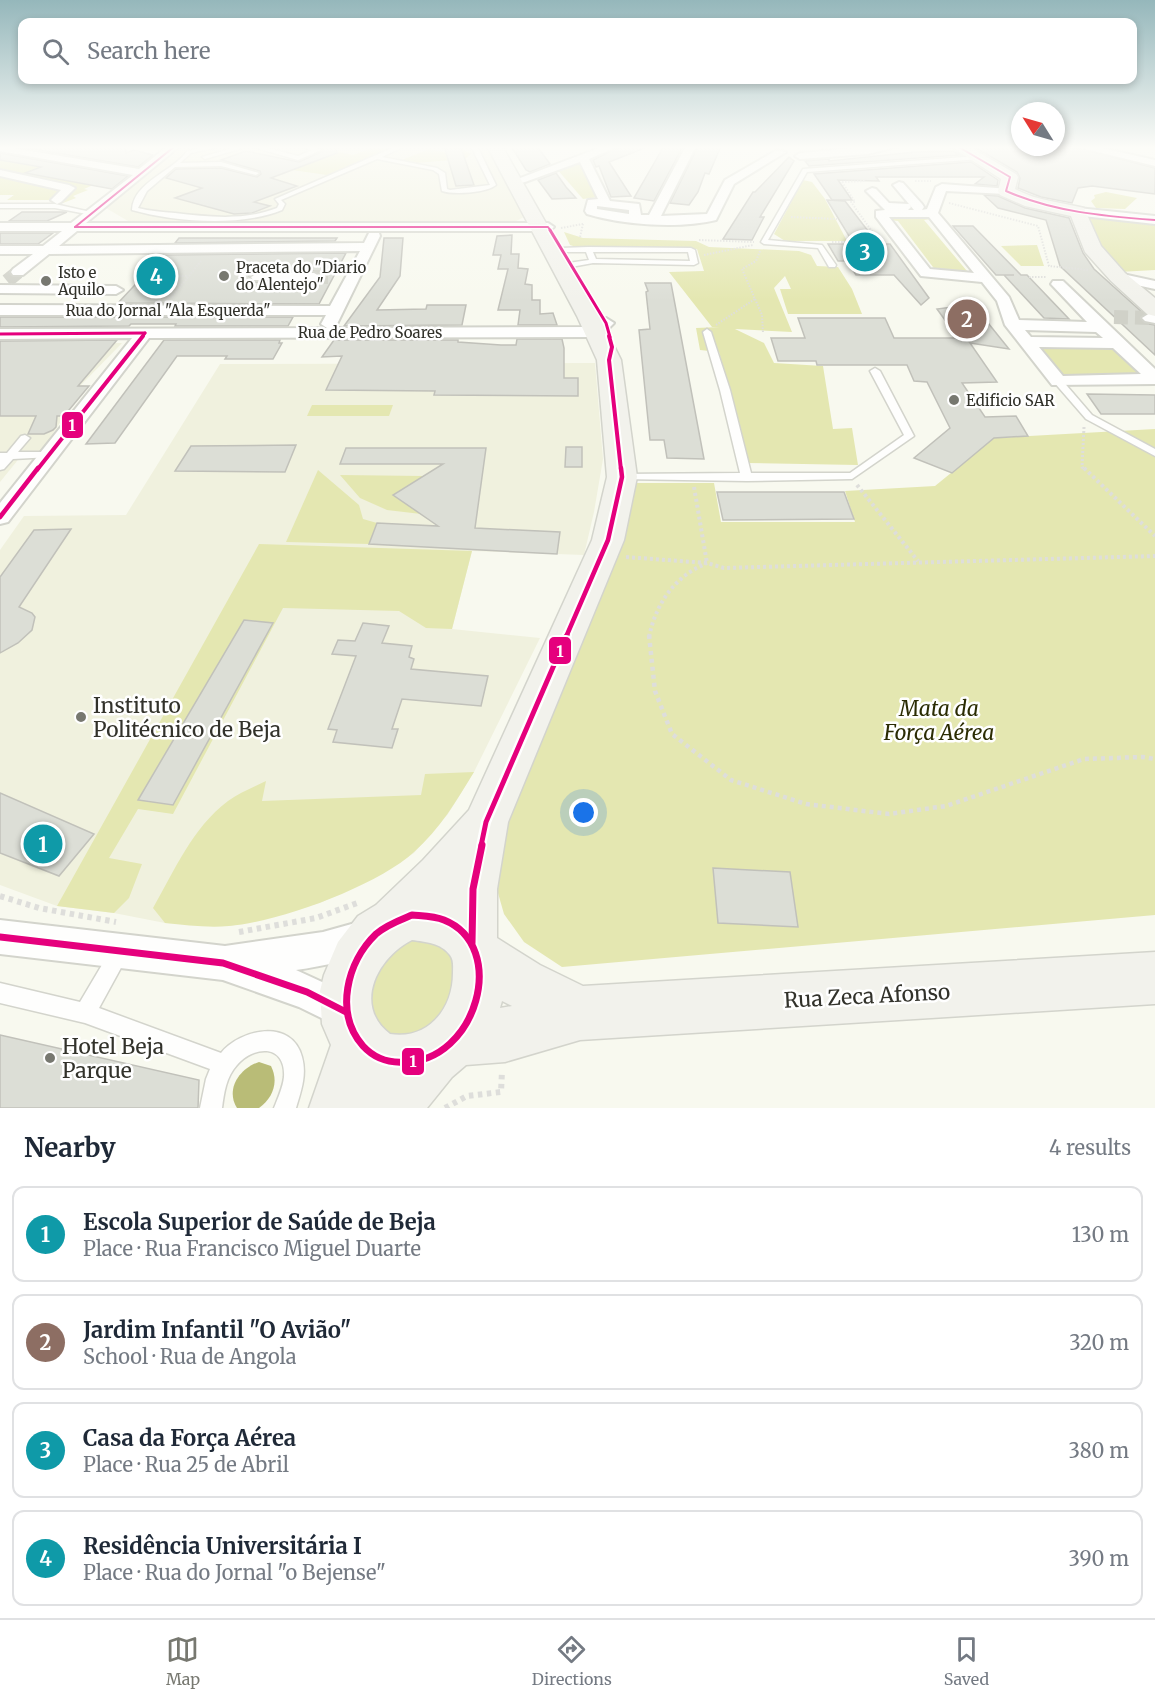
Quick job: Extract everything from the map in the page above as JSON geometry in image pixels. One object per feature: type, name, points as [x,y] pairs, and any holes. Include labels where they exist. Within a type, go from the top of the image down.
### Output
[{"type":"main road","points":[[528,198],[548,227],[550,251],[603,338]]},
{"type":"main road","points":[[392,1108],[460,1059],[478,998],[481,975],[475,949],[473,889],[486,822],[608,540],[622,477],[603,338],[566,257],[531,198]]},
{"type":"main road","points":[[1020,198],[1034,204],[1078,212],[1092,248],[1154,315]]},
{"type":"main road","points":[[338,1108],[353,1028],[346,990],[352,969],[361,951],[379,918],[440,877],[486,822]]},
{"type":"main road","points":[[379,918],[412,915],[447,919],[462,929],[475,949],[522,983],[580,1013]]},
{"type":"main road","name":"Rua Zeca Afonso","points":[[460,1059],[580,1013],[1155,978]]},
{"type":"main road","points":[[353,1028],[374,1056],[392,1063],[460,1059]]},
{"type":"street","points":[[6,282],[111,198]]},
{"type":"street","points":[[603,198],[606,204],[634,207],[635,217],[695,220],[712,216],[721,198]]},
{"type":"street","points":[[653,219],[664,198]]},
{"type":"street","points":[[878,198],[886,207],[935,206]]},
{"type":"street","points":[[912,198],[918,207]]},
{"type":"street","points":[[935,206],[938,198]]},
{"type":"street","points":[[935,206],[880,214],[926,273],[985,278]]},
{"type":"street","points":[[935,206],[985,278],[1004,300],[1013,325],[1058,381],[1155,379]]},
{"type":"street","points":[[1078,212],[1155,220]]},
{"type":"street","points":[[0,227],[548,227]]},
{"type":"street","points":[[324,332],[379,227]]},
{"type":"street","points":[[0,250],[368,247]]},
{"type":"street","points":[[34,259],[146,260]]},
{"type":"street","points":[[1116,275],[1155,274]]},
{"type":"street","points":[[1116,275],[1155,285]]},
{"type":"street","points":[[258,277],[314,277]]},
{"type":"street","points":[[334,277],[353,277]]},
{"type":"street","points":[[6,282],[116,290]]},
{"type":"street","points":[[1058,284],[1155,379]]},
{"type":"street","name":"Rua do Jornal \"Ala Esquerda\"","points":[[0,310],[335,311]]},
{"type":"street","points":[[1013,325],[1096,322],[1114,317]]},
{"type":"street","name":"Rua de Pedro Soares","points":[[0,334],[324,332],[603,338]]},
{"type":"street","points":[[0,517],[145,333]]},
{"type":"street","points":[[1027,342],[1117,343]]},
{"type":"street","points":[[0,937],[121,937],[226,949],[323,949],[379,918]]},
{"type":"street","points":[[226,949],[307,992],[353,1028]]},
{"type":"lane","points":[[139,198],[134,208],[145,212],[219,218],[261,218],[280,209],[282,204],[277,200],[282,198]]},
{"type":"lane","points":[[789,198],[764,243],[820,246],[832,265]]},
{"type":"lane","points":[[0,200],[6,200],[0,206]]},
{"type":"lane","points":[[0,206],[55,206],[92,213]]},
{"type":"lane","points":[[588,249],[593,261]]},
{"type":"lane","points":[[588,249],[691,250],[694,263],[593,261],[566,257],[588,249]]},
{"type":"lane","points":[[707,332],[725,390],[747,477]]},
{"type":"lane","points":[[622,477],[852,476],[909,436],[875,371]]},
{"type":"lane","points":[[1058,381],[1089,417],[1155,453]]},
{"type":"lane","points":[[0,467],[5,456],[25,438]]},
{"type":"lane","points":[[5,456],[48,455]]},
{"type":"lane","points":[[85,1013],[121,937]]},
{"type":"lane","points":[[0,993],[85,1013],[223,1064]]},
{"type":"lane","points":[[210,1108],[215,1078],[223,1064],[235,1051],[249,1042],[263,1039],[276,1040],[286,1048],[293,1059],[295,1074],[292,1091],[285,1108]]},
{"type":"path","points":[[852,198],[855,202],[851,202],[880,242]]},
{"type":"path","points":[[935,206],[1038,226],[1049,266],[1116,275]]},
{"type":"path","points":[[779,216],[837,219]]},
{"type":"path","points":[[548,227],[589,224]]},
{"type":"path","points":[[820,246],[828,243],[900,242]]},
{"type":"path","points":[[692,253],[705,255],[764,243]]},
{"type":"path","points":[[763,333],[762,315],[742,269],[756,261],[764,243]]},
{"type":"path","points":[[162,310],[210,248]]},
{"type":"path","points":[[176,276],[188,276]]},
{"type":"path","points":[[707,332],[755,299]]},
{"type":"path","points":[[1089,417],[1084,422],[1082,467],[1155,536]]},
{"type":"path","points":[[852,476],[918,562]]},
{"type":"path","points":[[692,478],[707,563]]},
{"type":"path","points":[[620,556],[707,563],[724,568],[1155,556]]},
{"type":"path","points":[[707,563],[690,570],[663,598],[653,617],[649,637],[655,690],[672,734],[731,780],[806,804],[889,814],[945,806],[1084,759],[1143,757],[1155,759]]},
{"type":"path","points":[[0,896],[121,937]]},
{"type":"path","points":[[226,949],[347,908],[379,918]]},
{"type":"path","points":[[460,1059],[501,1092],[467,1096],[460,1059]]},
{"type":"shaded area","points":[[119,198],[518,198],[528,215],[516,221],[128,221],[106,208]]},
{"type":"shaded area","points":[[122,343],[81,385],[89,386],[64,416],[39,456],[21,456],[0,482],[0,344]]},
{"type":"shaded area","points":[[595,363],[603,459],[584,555],[472,551],[452,629],[540,638],[474,772],[448,814],[414,853],[381,874],[320,903],[231,926],[165,923],[114,913],[57,906],[0,885],[0,550],[24,516],[126,515],[220,364]]},
{"type":"shaded area","points":[[259,1062],[271,1066],[274,1084],[271,1095],[259,1108],[237,1108],[233,1094],[236,1080],[246,1069]]},
{"type":"green space","points":[[10,198],[76,198],[63,203],[49,200],[7,200]]},
{"type":"green space","points":[[793,198],[824,198],[847,241],[785,241],[774,234]]},
{"type":"green space","points":[[1095,198],[1137,198],[1125,209],[1096,208],[1091,201]]},
{"type":"green space","points":[[1095,215],[1155,224],[1155,270],[1119,272],[1099,248],[1088,218]]},
{"type":"green space","points":[[887,218],[931,219],[924,220],[967,271],[936,271],[898,221]]},
{"type":"green space","points":[[564,232],[583,238],[696,241],[709,247],[799,251],[811,255],[817,266],[838,267],[852,289],[862,314],[788,314],[780,289],[791,289],[785,276],[774,288],[792,332],[735,329],[764,343],[774,363],[823,366],[833,429],[852,428],[858,465],[748,463],[719,352],[700,350],[696,328],[720,327],[712,327],[669,272],[704,271],[697,249],[579,248],[570,245]]},
{"type":"green space","points":[[1037,245],[1044,266],[1021,266],[1001,246]]},
{"type":"green space","points":[[1039,348],[1116,349],[1140,375],[1060,374]]},
{"type":"green space","points":[[312,405],[393,405],[389,416],[307,416]]},
{"type":"green space","name":"Mata da Força Aérea","points":[[1155,429],[1155,915],[562,967],[524,942],[504,914],[490,865],[630,483],[714,483],[721,522],[855,522],[845,491],[935,486],[994,438]]},
{"type":"green space","points":[[318,470],[359,505],[363,519],[377,523],[369,544],[286,542]]},
{"type":"green space","points":[[340,475],[424,476],[393,495],[403,502],[457,502],[421,514],[387,510],[360,498]]},
{"type":"green space","points":[[259,544],[472,551],[452,629],[426,628],[399,611],[283,608],[173,814],[138,809],[109,858],[142,864],[129,898],[114,913],[57,906]]},
{"type":"green space","points":[[474,772],[432,834],[414,852],[377,877],[352,889],[274,918],[229,926],[165,923],[153,908],[185,850],[204,824],[228,801],[266,781],[262,801],[421,795],[425,774]]},
{"type":"green space","points":[[414,935],[452,949],[459,994],[428,1034],[395,1038],[378,1028],[373,1019],[368,986],[377,963]]},
{"type":"building","points":[[175,198],[266,198],[254,202],[270,206],[252,213],[234,214]]},
{"type":"building","points":[[634,198],[656,198],[654,201]]},
{"type":"building","points":[[673,198],[694,198],[689,205],[670,203]]},
{"type":"building","points":[[749,198],[772,198],[760,217],[764,217],[752,240],[723,239]]},
{"type":"building","points":[[830,198],[850,198],[852,200],[832,200]]},
{"type":"building","points":[[987,198],[1002,198],[1025,208],[1069,218],[1083,253],[1094,269],[1144,314],[1140,318],[1143,323],[1155,325],[1155,355],[1060,266],[1046,220],[998,208]]},
{"type":"building","points":[[1045,198],[1074,198],[1072,203]]},
{"type":"building","points":[[827,200],[845,201],[878,244],[890,244],[929,298],[921,305],[894,275],[856,275],[847,261],[838,261],[828,244],[854,244]]},
{"type":"building","points":[[22,212],[67,212],[47,221],[9,221]]},
{"type":"building","points":[[953,226],[973,226],[1021,275],[1027,275],[1069,319],[1044,318],[1004,275],[996,275]]},
{"type":"building","points":[[0,233],[53,233],[38,244],[0,244]]},
{"type":"building","points":[[512,235],[511,254],[519,254],[518,268],[528,269],[525,284],[532,285],[532,300],[540,300],[540,314],[553,313],[557,325],[518,325],[520,310],[498,310],[508,269],[498,269],[501,255],[493,255],[497,236]]},
{"type":"building","points":[[179,238],[337,238],[335,241],[175,243]]},
{"type":"building","points":[[384,238],[403,238],[400,276],[377,310],[426,309],[427,305],[466,305],[462,325],[344,326],[380,277]]},
{"type":"building","points":[[346,253],[319,304],[118,303],[163,255]],"holes":[[[258,271],[314,271],[323,278],[314,283],[253,282],[249,276]]]},
{"type":"building","points":[[645,283],[671,283],[704,459],[667,458],[664,440],[650,440],[639,330],[650,329],[646,292],[648,291]]},
{"type":"building","name":"Edificio SAR","points":[[960,306],[976,308],[1009,349],[970,343],[997,382],[962,383],[985,417],[1016,416],[1028,436],[994,438],[952,473],[914,458],[950,428],[927,382],[914,381],[907,365],[817,365],[816,361],[778,361],[771,338],[805,338],[798,318],[885,318],[894,338],[958,338],[937,309]]},
{"type":"building","points":[[0,317],[293,317],[288,326],[131,324],[129,326],[0,327]]},
{"type":"building","points":[[517,339],[562,339],[564,378],[578,378],[578,396],[434,395],[435,391],[326,390],[342,356],[322,357],[334,340],[458,340],[458,342],[516,345]]},
{"type":"building","points":[[117,340],[78,386],[89,386],[64,416],[57,416],[56,427],[53,430],[44,434],[28,434],[36,416],[0,416],[0,341]]},
{"type":"building","points":[[164,340],[280,340],[279,343],[282,343],[273,359],[177,356],[115,443],[86,444]]},
{"type":"building","points":[[1087,394],[1155,395],[1155,414],[1101,414]]},
{"type":"building","points":[[296,445],[285,472],[175,471],[191,446]]},
{"type":"building","points":[[566,447],[582,447],[582,467],[565,467]]},
{"type":"building","points":[[346,448],[486,448],[475,528],[560,532],[557,554],[369,544],[377,523],[438,526],[393,495],[443,464],[340,464]]},
{"type":"building","points":[[717,492],[844,492],[854,519],[723,520]]},
{"type":"building","points":[[71,529],[19,607],[32,613],[35,617],[32,630],[18,643],[0,653],[0,577],[34,530]]},
{"type":"building","points":[[244,620],[273,623],[173,805],[138,800]]},
{"type":"building","points":[[363,623],[389,626],[382,643],[412,646],[409,657],[414,659],[411,669],[488,676],[481,706],[402,699],[392,729],[398,729],[392,748],[333,742],[337,730],[328,729],[356,656],[332,654],[338,640],[355,641]]},
{"type":"building","points":[[0,793],[94,834],[59,876],[0,853]]},
{"type":"building","points":[[713,868],[790,872],[798,927],[718,923]]},
{"type":"building","name":"Hotel Beja Parque","points":[[0,1035],[199,1080],[198,1108],[0,1108]]},
{"type":"tunnel","points":[[7,281],[18,272]]},
{"type":"tunnel","points":[[314,277],[334,277]]},
{"type":"tunnel","points":[[1114,317],[1150,318]]},
{"type":"transit line","name":"1","points":[[75,227],[111,198]]},
{"type":"transit line","name":"1","points":[[1021,198],[1060,210],[1155,220]]},
{"type":"transit line","name":"1","points":[[75,227],[548,227],[606,323],[612,347],[609,360],[622,477],[608,540],[486,822],[473,889],[472,943]]},
{"type":"transit line","name":"1","points":[[0,334],[145,333]]},
{"type":"transit line","name":"1","points":[[0,517],[145,333]]},
{"type":"transit line","name":"1","points":[[412,915],[444,920],[462,933],[477,961],[478,994],[466,1026],[445,1048],[421,1060],[408,1062],[383,1060],[362,1045],[353,1032],[348,1018],[347,987],[357,958],[366,945],[384,928],[412,915]]},
{"type":"transit line","name":"1","points":[[0,937],[223,963],[307,992],[346,1012]]},
{"type":"place","name":"Casa da Força Aérea","points":[[865,252]]},
{"type":"place","name":"Residência Universitária I","points":[[156,276]]},
{"type":"place","name":"Praceta do \"Diario do Alentejo\"","points":[[224,276]]},
{"type":"place","name":"Isto e Aquilo","points":[[46,281]]},
{"type":"place","name":"Jardim Infantil \"O Avião\"","points":[[967,319]]},
{"type":"place","name":"Edificio SAR","points":[[954,400]]},
{"type":"place","name":"Instituto Politécnico de Beja","points":[[81,717]]},
{"type":"place","name":"Escola Superior de Saúde de Beja","points":[[43,844]]},
{"type":"place","name":"Hotel Beja Parque","points":[[50,1058]]}]
